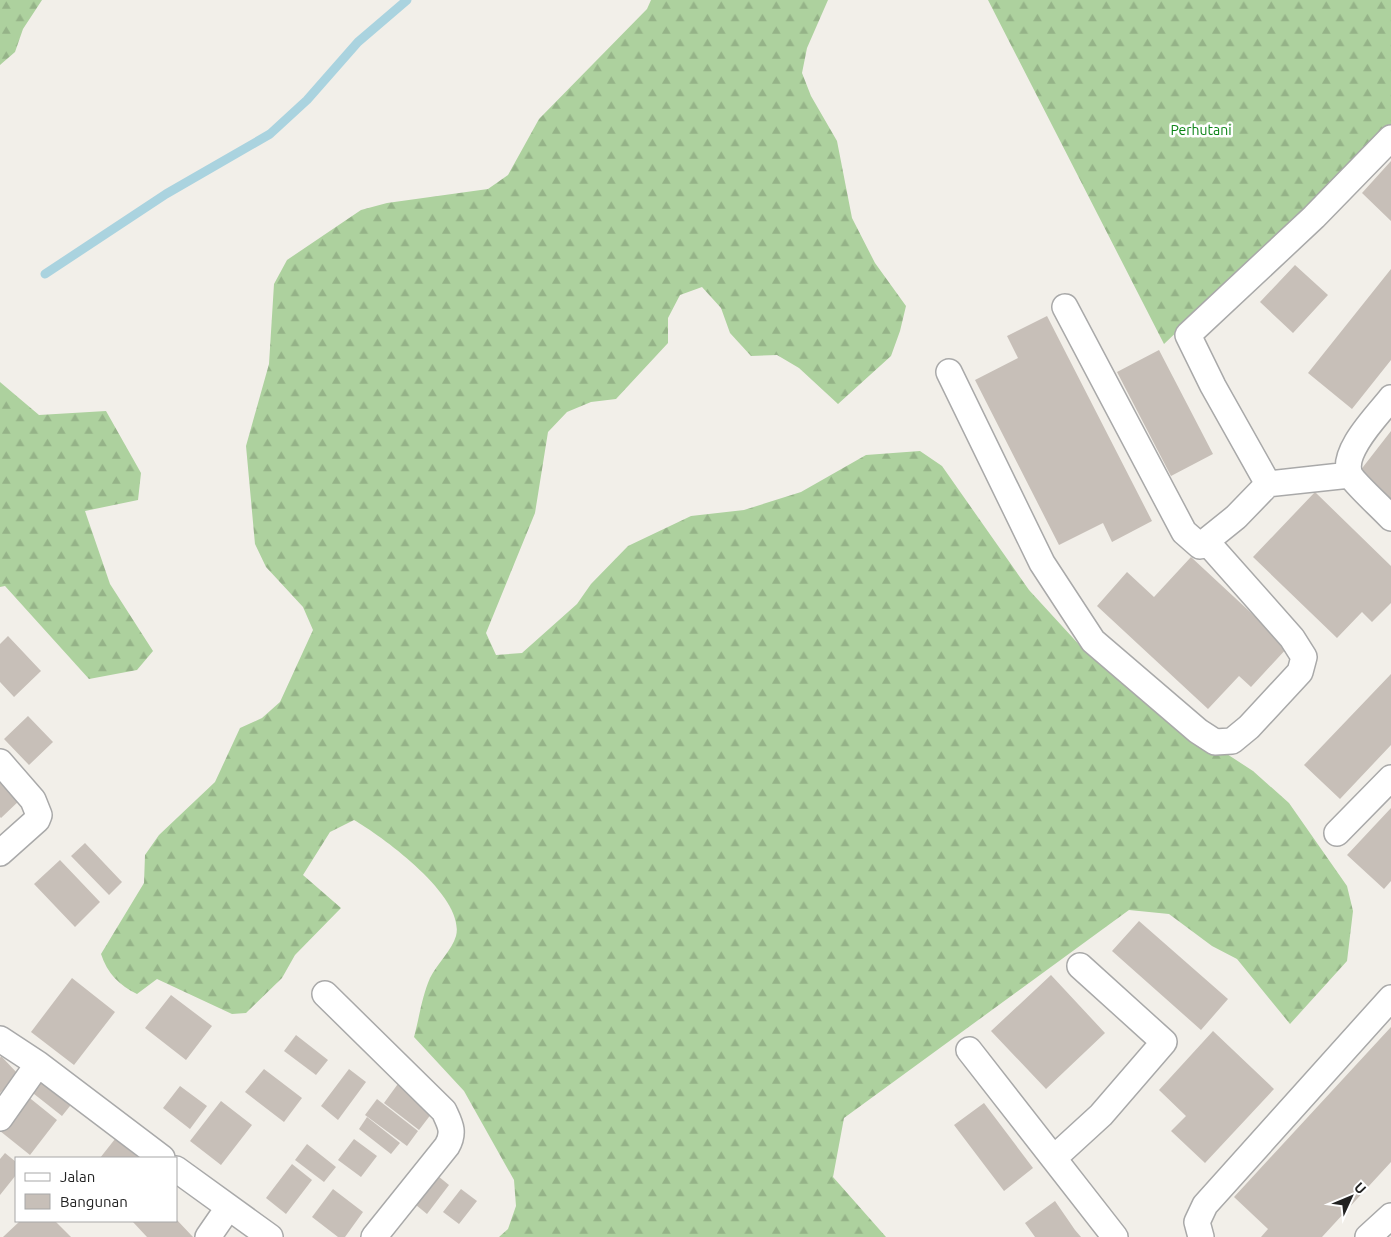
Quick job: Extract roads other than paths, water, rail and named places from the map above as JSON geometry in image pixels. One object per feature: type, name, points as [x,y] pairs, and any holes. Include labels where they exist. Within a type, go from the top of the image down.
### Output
[{"type":"street","points":[[1268,484],[1213,386],[1188,335],[1314,217],[1391,138]]},
{"type":"street","points":[[1065,307],[1184,532],[1200,546],[1236,517],[1268,484],[1350,475]]},
{"type":"street","points":[[949,372],[1042,564],[1093,641],[1198,731],[1215,742],[1232,741],[1249,727],[1300,672],[1304,657],[1292,638],[1206,541]]},
{"type":"street","points":[[1391,398],[1351,450],[1350,475],[1391,518]]},
{"type":"street","points":[[0,762],[33,800],[39,815],[37,820],[0,853]]},
{"type":"street","points":[[1337,834],[1391,778]]},
{"type":"street","points":[[1054,1158],[1102,1115],[1164,1042],[1080,966]]},
{"type":"street","points":[[325,994],[444,1111],[452,1130],[452,1137],[447,1146],[374,1237]]},
{"type":"street","points":[[1201,1237],[1197,1222],[1205,1205],[1391,998]]},
{"type":"street","points":[[0,1039],[38,1064],[161,1157]]},
{"type":"street","points":[[969,1050],[1114,1237]]},
{"type":"street","points":[[0,1118],[38,1064]]},
{"type":"street","points":[[178,1170],[270,1237]]},
{"type":"street","points":[[208,1237],[228,1208]]},
{"type":"street","points":[[1368,1237],[1391,1216]]},
{"type":"waterway","points":[[45,274],[166,194],[270,134],[307,100],[358,42],[407,0]]},
{"type":"park label","name":"Perhutani","points":[[1201,130]]}]
